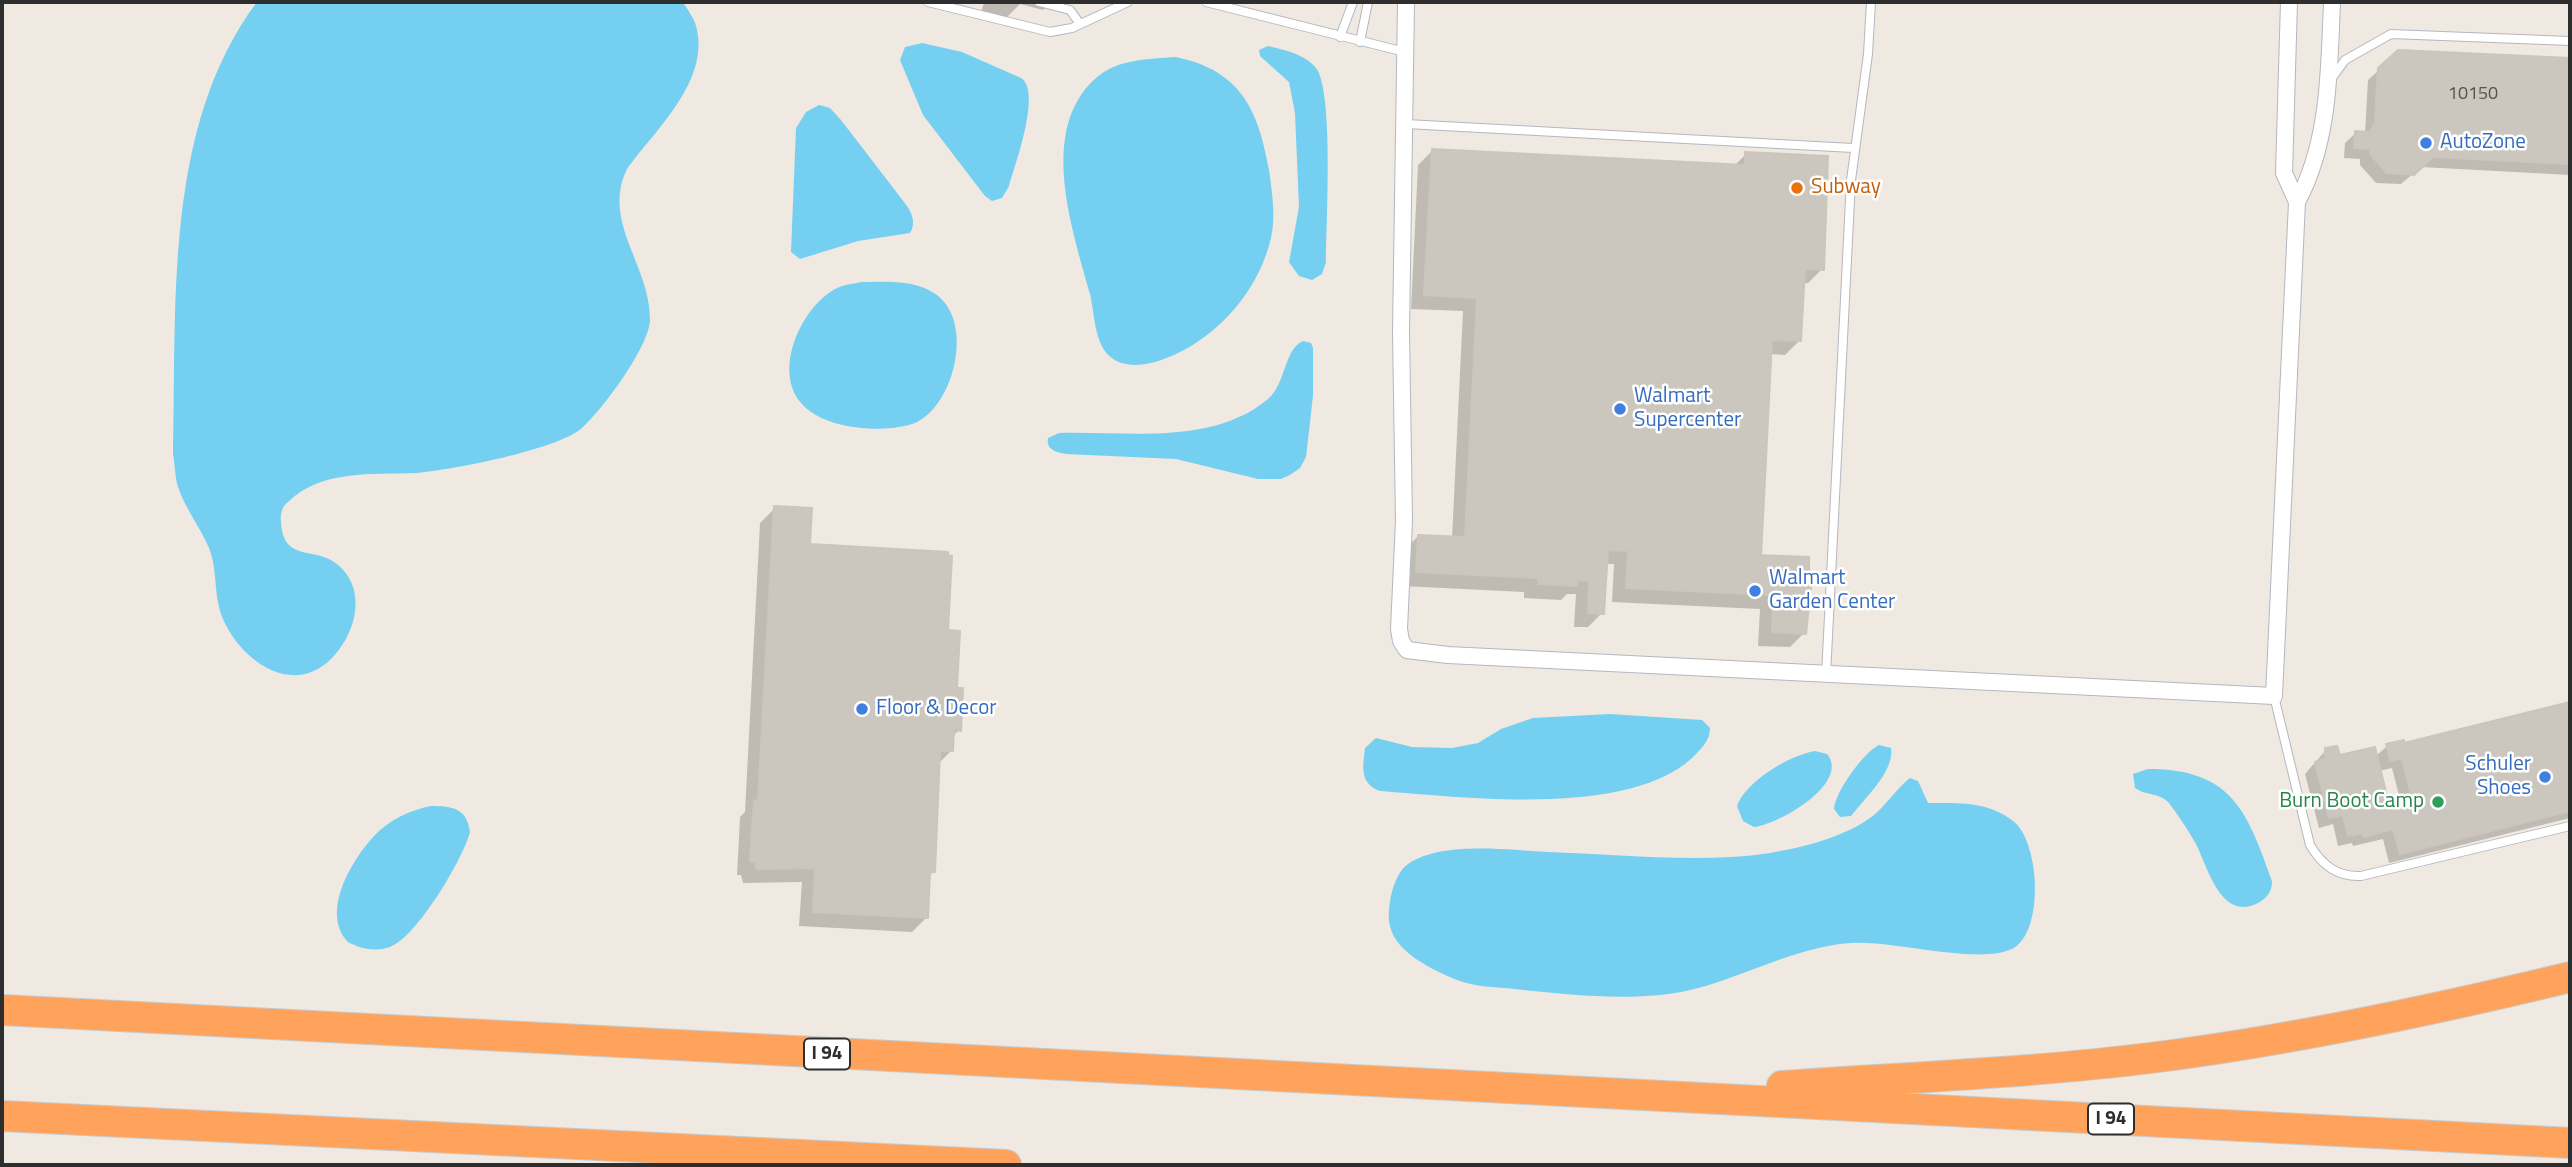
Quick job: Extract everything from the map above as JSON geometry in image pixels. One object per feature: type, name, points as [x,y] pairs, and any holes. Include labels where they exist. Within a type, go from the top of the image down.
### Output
[{"type":"highway","points":[[1653,1095],[2045,1068],[2169,1056],[2340,1029],[2570,977]]},
{"type":"highway","name":"I 94","points":[[2,1010],[2570,1143]]},
{"type":"highway","points":[[2,1116],[1006,1165]]},
{"type":"street","points":[[1406,2],[1401,294],[1404,521],[1399,629],[1404,647],[1413,652],[1438,654],[2274,696],[2297,202],[2311,177],[2327,91],[2332,2]]},
{"type":"street","points":[[2289,2],[2284,173],[2297,202]]},
{"type":"lane","points":[[928,2],[1042,31],[1057,32],[1128,2]]},
{"type":"lane","points":[[1040,2],[1068,9],[1080,24]]},
{"type":"lane","points":[[1206,2],[1405,52]]},
{"type":"lane","points":[[1360,42],[1368,2]]},
{"type":"lane","points":[[1826,674],[1853,148],[1868,54],[1871,2]]},
{"type":"lane","points":[[1340,37],[1349,3]]},
{"type":"lane","points":[[2327,91],[2341,62],[2386,36],[2439,35],[2570,41]]},
{"type":"lane","points":[[1406,124],[1853,148]]},
{"type":"lane","points":[[2274,696],[2310,845],[2324,863],[2341,874],[2361,876],[2570,826]]},
{"type":"water","points":[[257,2],[683,2],[695,23],[699,46],[696,65],[678,103],[627,169],[621,188],[623,226],[643,281],[650,320],[642,346],[624,377],[582,428],[550,444],[503,458],[453,468],[332,479],[301,491],[286,504],[281,519],[283,535],[288,543],[294,549],[337,564],[347,574],[355,598],[352,624],[340,648],[317,670],[301,675],[270,669],[255,660],[231,634],[220,610],[212,556],[178,487],[173,454],[177,278],[181,219],[190,161],[205,104],[227,51]]},
{"type":"water","points":[[922,43],[962,52],[1021,78],[1027,86],[1029,97],[1025,129],[1009,186],[1002,198],[992,201],[985,196],[923,115],[900,60],[905,47]]},
{"type":"water","points":[[1268,46],[1306,59],[1316,68],[1322,82],[1327,130],[1326,262],[1322,274],[1312,280],[1299,276],[1289,262],[1299,207],[1295,113],[1289,82],[1260,56],[1259,50]]},
{"type":"water","points":[[1176,57],[1198,63],[1216,72],[1243,96],[1252,111],[1265,148],[1269,170],[1273,204],[1271,238],[1259,272],[1250,288],[1215,329],[1186,349],[1165,359],[1141,365],[1126,364],[1107,354],[1095,325],[1064,182],[1068,125],[1078,100],[1104,72],[1134,61]]},
{"type":"water","points":[[819,105],[830,108],[841,120],[907,205],[913,221],[910,233],[858,241],[800,259],[791,252],[796,128],[806,112]]},
{"type":"water","points":[[861,282],[898,282],[926,289],[947,306],[955,324],[957,344],[954,366],[947,386],[937,404],[924,418],[909,425],[883,429],[838,424],[812,412],[802,404],[793,390],[790,358],[802,325],[811,310],[835,289]]},
{"type":"water","points":[[1303,341],[1311,343],[1313,348],[1313,396],[1306,457],[1300,468],[1281,479],[1258,479],[1176,459],[1066,454],[1050,448],[1048,438],[1059,433],[1168,433],[1221,424],[1246,414],[1274,393],[1292,351]]},
{"type":"water","points":[[1610,714],[1702,720],[1710,728],[1710,733],[1692,758],[1663,777],[1627,789],[1586,796],[1542,799],[1454,797],[1380,791],[1365,779],[1365,748],[1376,738],[1412,747],[1452,748],[1478,743],[1501,729],[1533,718]]},
{"type":"water","points":[[1879,745],[1891,748],[1891,757],[1884,775],[1851,816],[1840,817],[1834,809],[1839,793],[1858,764]]},
{"type":"water","points":[[1815,751],[1827,754],[1832,765],[1829,777],[1821,789],[1794,811],[1779,819],[1754,827],[1743,821],[1737,806],[1749,787],[1782,764]]},
{"type":"water","points":[[2148,769],[2176,771],[2199,777],[2218,786],[2232,799],[2254,834],[2272,881],[2270,891],[2264,899],[2245,907],[2234,905],[2225,899],[2211,878],[2196,844],[2169,803],[2161,797],[2135,788],[2133,774]]},
{"type":"water","points":[[1910,778],[1918,781],[1928,803],[1961,803],[1993,810],[2013,821],[2022,832],[2033,866],[2034,907],[2023,940],[2012,949],[1978,954],[1850,943],[1808,951],[1686,991],[1644,996],[1601,996],[1486,986],[1457,980],[1437,971],[1408,952],[1394,936],[1390,926],[1390,902],[1398,876],[1408,864],[1439,852],[1495,849],[1687,858],[1770,853],[1838,835],[1863,823]]},
{"type":"water","points":[[431,806],[452,808],[462,813],[470,832],[449,878],[413,929],[390,947],[363,948],[348,942],[340,930],[338,902],[342,887],[357,858],[386,825],[415,810]]},
{"type":"building","points":[[2398,50],[2570,58],[2570,164],[2433,157],[2414,175],[2387,173],[2370,154],[2370,149],[2354,148],[2355,131],[2370,132],[2375,122],[2378,68]]},
{"type":"building","name":"Walmart Supercenter","points":[[1432,149],[1745,165],[1745,152],[1828,156],[1824,270],[1805,269],[1801,341],[1772,340],[1761,557],[1608,550],[1604,614],[1588,613],[1589,581],[1578,580],[1577,586],[1538,584],[1538,578],[1416,572],[1418,535],[1465,537],[1477,298],[1424,295]]},
{"type":"building","name":"Floor & Decor","points":[[774,506],[812,508],[810,544],[948,552],[948,555],[952,556],[948,630],[960,631],[957,688],[963,688],[961,731],[954,730],[953,751],[940,751],[935,872],[930,872],[928,918],[813,912],[815,868],[757,869],[755,862],[750,861],[754,800],[758,801]]},
{"type":"building","name":"Walmart Garden Center","points":[[1628,550],[1809,557],[1809,578],[1812,578],[1806,634],[1772,632],[1773,595],[1626,588]]},
{"type":"building","points":[[2570,702],[2570,811],[2400,854],[2393,829],[2364,837],[2363,833],[2348,836],[2343,815],[2329,818],[2315,762],[2325,759],[2325,748],[2337,746],[2340,755],[2375,747],[2389,804],[2412,798],[2402,758],[2390,761],[2386,744],[2404,740],[2404,743]]},
{"type":"place","name":"AutoZone","points":[[2426,143]]},
{"type":"place","name":"Subway","points":[[1797,188]]},
{"type":"place","name":"Walmart Supercenter","points":[[1620,409]]},
{"type":"place","name":"Walmart Garden Center","points":[[1755,591]]},
{"type":"place","name":"Floor & Decor","points":[[862,709]]},
{"type":"place","name":"Schuler Shoes","points":[[2545,777]]},
{"type":"place","name":"Burn Boot Camp","points":[[2438,802]]}]
